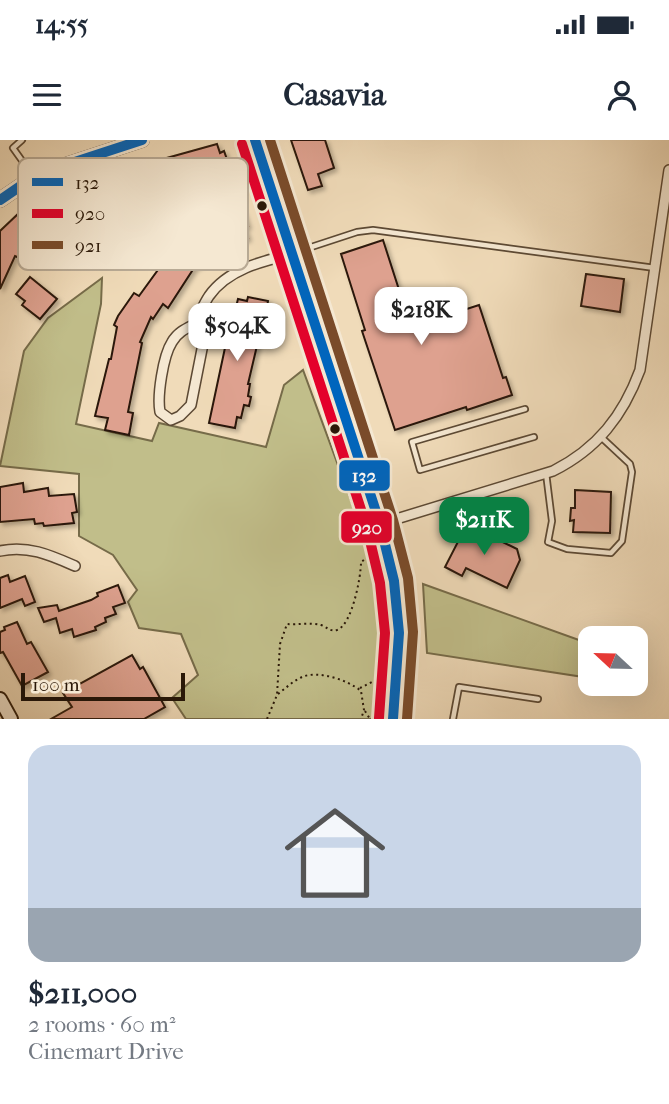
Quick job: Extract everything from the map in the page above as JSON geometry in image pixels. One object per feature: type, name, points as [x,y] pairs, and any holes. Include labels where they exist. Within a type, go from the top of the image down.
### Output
[{"type":"main road","points":[[87,158],[142,140]]},
{"type":"main road","points":[[255,140],[380,524],[394,581],[399,633],[393,719]]},
{"type":"main road","points":[[0,200],[18,188]]},
{"type":"main road","points":[[0,699],[11,719]]},
{"type":"street","points":[[380,524],[547,473],[574,461],[616,420],[631,394],[640,370],[669,170]]},
{"type":"street","points":[[248,267],[292,254]]},
{"type":"street","points":[[193,325],[203,344],[191,405],[180,416],[171,420],[160,412],[157,396],[170,343],[180,332],[193,325],[210,294],[231,274],[241,270]]},
{"type":"street","points":[[0,551],[26,548],[75,566]]},
{"type":"lane","points":[[20,158],[13,148],[22,140]]},
{"type":"lane","points":[[292,254],[357,232],[373,230],[655,268]]},
{"type":"lane","points":[[525,409],[412,442],[420,470],[534,437]]},
{"type":"lane","points":[[547,473],[552,521],[548,542],[567,549],[611,553],[615,551],[622,541],[632,472],[630,464],[601,437]]},
{"type":"lane","points":[[453,719],[459,687],[538,699]]},
{"type":"path","points":[[277,695],[280,644],[287,624],[318,624],[329,630],[336,630],[345,624],[353,603],[362,562],[370,554]]},
{"type":"path","points":[[267,719],[277,695],[297,680],[311,675],[338,679],[359,688],[378,679]]},
{"type":"path","points":[[359,688],[364,710],[370,719]]},
{"type":"path","points":[[361,719],[364,710]]},
{"type":"shaded area","points":[[102,278],[101,304],[76,424],[152,441],[159,423],[266,447],[284,385],[303,370],[367,544],[385,617],[376,719],[186,719],[172,698],[198,675],[181,634],[139,628],[128,602],[137,590],[113,555],[79,536],[79,474],[0,466],[24,351],[48,318]]},
{"type":"shaded area","points":[[423,584],[578,640],[578,676],[427,653]]},
{"type":"building","points":[[291,140],[325,140],[334,168],[318,174],[322,186],[308,190]]},
{"type":"building","points":[[217,144],[220,153],[224,151],[226,158],[167,158]]},
{"type":"building","points":[[18,214],[18,256],[15,256],[0,289],[0,231]]},
{"type":"building","points":[[383,240],[411,327],[479,305],[503,378],[506,377],[512,395],[395,430],[362,331],[365,330],[341,254]]},
{"type":"building","points":[[158,270],[193,270],[168,308],[163,304],[153,319],[151,317],[140,342],[142,343],[128,412],[133,413],[129,435],[105,430],[108,418],[95,416],[111,359],[117,327],[114,325],[134,293],[139,296]]},
{"type":"building","points":[[586,274],[624,279],[620,312],[581,306]]},
{"type":"building","points":[[30,277],[57,299],[40,319],[22,305],[25,301],[16,294]]},
{"type":"building","points":[[248,297],[268,301],[266,312],[259,310],[254,336],[259,337],[248,384],[248,396],[251,397],[249,406],[244,405],[241,418],[237,417],[235,428],[209,423],[232,306],[236,307],[238,299],[247,301]]},
{"type":"building","points":[[23,483],[24,492],[48,488],[49,496],[74,494],[77,512],[72,513],[74,523],[44,526],[43,523],[35,524],[34,519],[0,522],[0,487]]},
{"type":"building","points":[[575,490],[611,492],[610,533],[573,532],[574,520],[570,521],[571,508],[575,508]]},
{"type":"building","points":[[472,527],[517,549],[520,560],[507,588],[466,568],[462,576],[445,567],[464,530]]},
{"type":"building","points":[[8,575],[10,582],[25,576],[35,602],[25,606],[22,599],[0,608],[0,578]]},
{"type":"building","points":[[118,585],[125,603],[113,607],[116,614],[105,618],[106,622],[95,627],[96,630],[74,637],[72,629],[60,633],[56,618],[44,622],[38,608],[57,605],[59,611],[91,600],[98,596],[97,593]]},
{"type":"building","points":[[17,622],[27,644],[31,642],[48,672],[22,686],[3,652],[0,653],[0,632],[5,630],[4,627]]},
{"type":"building","points":[[132,655],[140,669],[143,667],[165,707],[144,719],[51,719],[72,707],[63,693]]},
{"type":"transit line","name":"132","points":[[87,158],[142,140]]},
{"type":"transit line","name":"132","points":[[255,140],[380,524],[394,581],[399,633],[393,719]]},
{"type":"transit line","name":"921","points":[[270,140],[393,520],[408,578],[413,632],[407,719]]},
{"type":"transit line","name":"920","points":[[242,144],[247,158]]},
{"type":"transit line","name":"920","points":[[248,162],[367,528],[380,583],[385,633],[379,718]]},
{"type":"transit line","name":"132","points":[[0,200],[18,188]]}]
